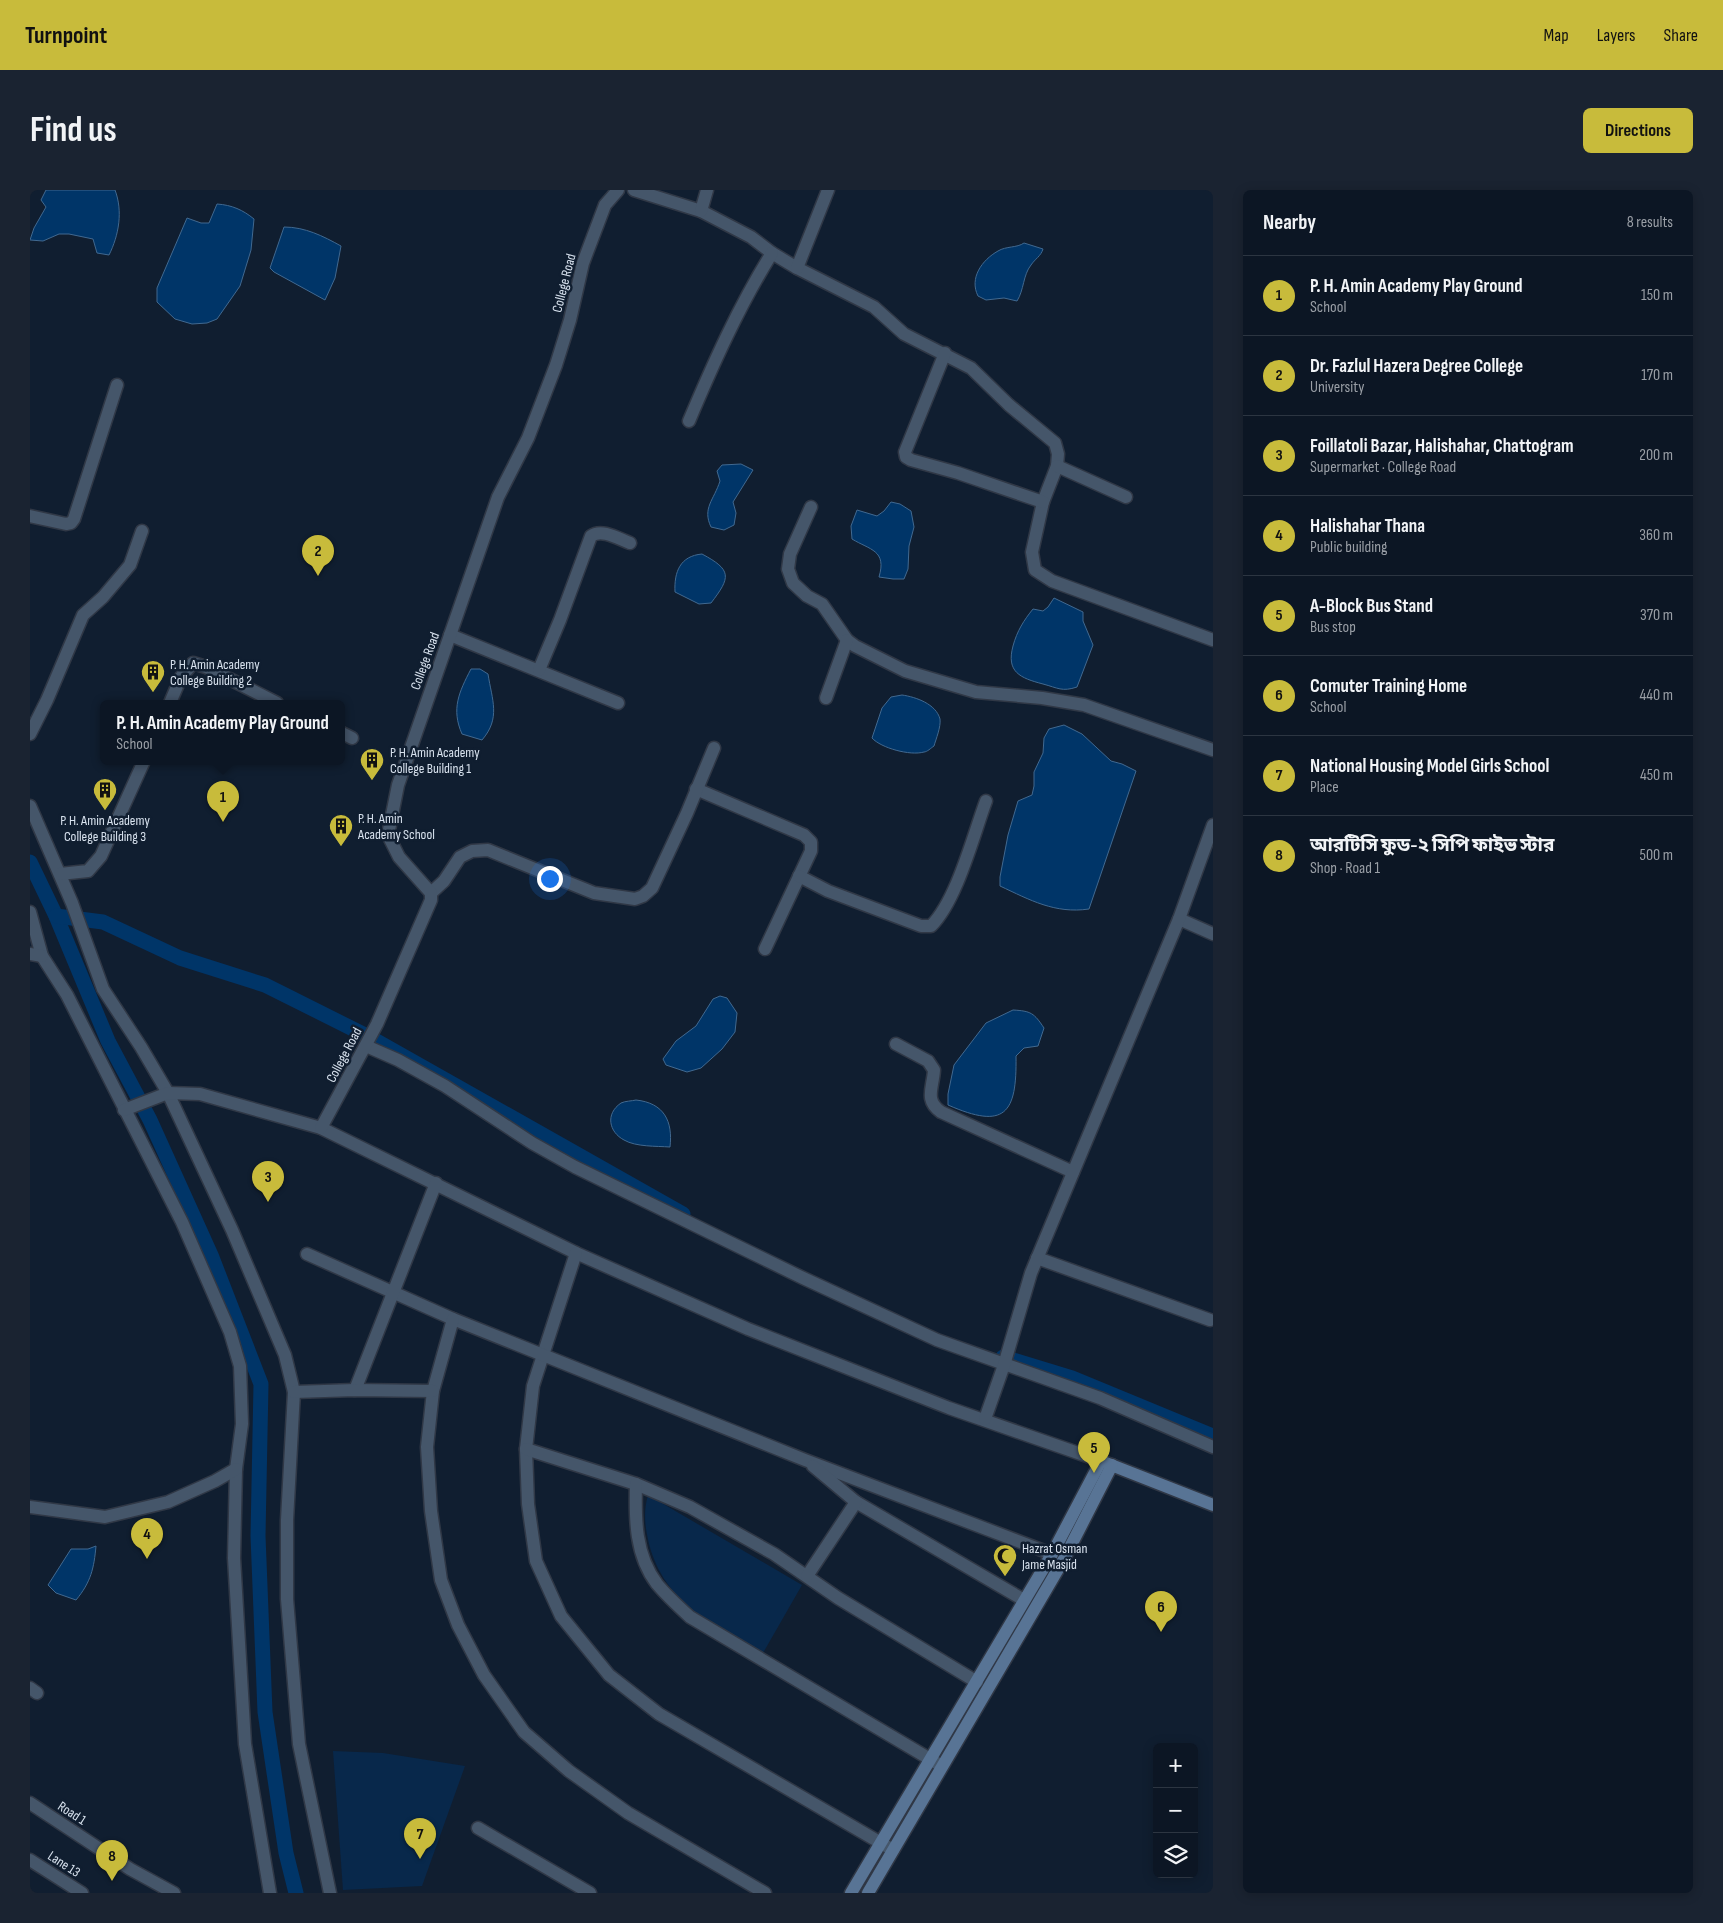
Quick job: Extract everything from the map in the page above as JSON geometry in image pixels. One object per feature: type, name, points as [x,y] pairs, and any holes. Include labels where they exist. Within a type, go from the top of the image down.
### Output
[{"type":"street","name":"College Road","points":[[322,1128],[376,1027],[431,900],[431,893],[399,856],[388,835],[398,785],[498,497],[528,438],[556,365],[570,320],[583,263],[605,205],[618,190]]},
{"type":"street","points":[[634,190],[701,211],[751,237],[772,253],[797,268],[874,307],[904,334],[945,353],[971,368],[1009,405],[1055,443],[1058,454],[1057,466],[1044,502],[1032,552],[1034,570],[1052,582],[1213,640]]},
{"type":"street","points":[[701,211],[707,190]]},
{"type":"street","points":[[797,268],[828,190]]},
{"type":"street","points":[[689,421],[752,284],[772,253]]},
{"type":"street","points":[[945,353],[905,452],[906,457],[1044,502]]},
{"type":"street","points":[[30,516],[66,524],[71,523],[74,519],[117,386]]},
{"type":"street","points":[[1057,466],[1126,497]]},
{"type":"street","points":[[811,507],[790,554],[788,569],[794,583],[807,596],[822,604],[847,640],[856,646],[905,671],[976,692],[1042,698],[1084,705],[1213,750]]},
{"type":"street","points":[[30,734],[47,700],[83,615],[104,597],[130,565],[142,531]]},
{"type":"street","points":[[539,670],[592,536],[596,532],[602,532],[630,543]]},
{"type":"street","points":[[450,635],[618,704]]},
{"type":"street","points":[[826,698],[847,640]]},
{"type":"street","points":[[171,700],[182,677],[193,663],[206,667],[271,700]]},
{"type":"street","points":[[431,893],[444,881],[460,857],[472,851],[488,850],[594,893],[623,899],[635,899],[644,896],[652,888],[687,813],[714,748]]},
{"type":"street","points":[[60,874],[88,871],[101,856],[142,765]]},
{"type":"street","points":[[696,789],[804,836],[811,842],[811,851],[765,949]]},
{"type":"street","points":[[798,876],[828,891],[874,909],[921,926],[931,926],[939,917],[953,889],[986,800]]},
{"type":"street","points":[[30,806],[72,903],[103,989],[141,1047],[232,1230],[285,1354],[294,1392],[287,1520],[287,1599],[299,1744],[330,1893]]},
{"type":"street","points":[[985,1419],[1038,1258],[1179,919],[1213,825]]},
{"type":"street","points":[[30,912],[36,955],[67,995],[126,1109],[182,1222],[230,1332],[240,1366],[242,1424],[236,1469],[234,1558],[245,1744],[270,1893]]},
{"type":"street","points":[[1179,919],[1213,934]]},
{"type":"street","points":[[896,1044],[928,1061],[934,1070],[930,1098],[933,1107],[1073,1172]]},
{"type":"street","points":[[367,1045],[445,1086],[532,1143],[611,1186],[937,1340],[1100,1398],[1213,1447]]},
{"type":"street","points":[[126,1109],[164,1095],[200,1094],[322,1128],[576,1253],[748,1329],[949,1408],[1107,1463],[1213,1505]]},
{"type":"street","points":[[355,1390],[436,1183]]},
{"type":"street","points":[[576,1253],[533,1386],[526,1450],[528,1504],[536,1561],[561,1616],[609,1675],[659,1714],[893,1850]]},
{"type":"street","points":[[307,1254],[453,1319],[542,1355],[805,1460],[1052,1554]]},
{"type":"street","points":[[1038,1258],[1210,1320]]},
{"type":"street","points":[[453,1319],[432,1391],[427,1447],[431,1511],[441,1580],[458,1626],[484,1675],[524,1732],[569,1771],[628,1813],[766,1893]]},
{"type":"street","points":[[294,1392],[355,1390],[432,1391]]},
{"type":"street","points":[[526,1450],[636,1484],[690,1507],[774,1554],[838,1598],[977,1682]]},
{"type":"street","points":[[805,1460],[856,1502],[1024,1600]]},
{"type":"street","points":[[852,1893],[1024,1600],[1107,1463]]},
{"type":"street","points":[[868,1893],[1064,1559],[1107,1463]]},
{"type":"street","points":[[30,1507],[105,1516],[168,1502],[216,1481],[236,1469]]},
{"type":"street","points":[[636,1484],[636,1517],[640,1552],[657,1584],[690,1617],[942,1767]]},
{"type":"street","points":[[807,1576],[856,1502]]},
{"type":"street","name":"Road 1","points":[[31,1806],[50,1816],[130,1869],[174,1893]]},
{"type":"street","points":[[478,1828],[590,1893]]},
{"type":"street","name":"Lane 13","points":[[30,1860],[82,1893]]},
{"type":"shaded area","points":[[46,190],[115,190],[119,206],[119,223],[109,255],[97,253],[93,239],[69,234],[59,234],[43,241],[30,240],[34,228],[46,207],[41,200]]},
{"type":"shaded area","points":[[217,204],[237,208],[254,219],[251,250],[240,286],[217,319],[207,323],[192,324],[175,319],[157,302],[157,288],[187,218],[201,223],[209,223]]},
{"type":"shaded area","points":[[284,227],[307,230],[341,246],[335,278],[325,300],[270,268]]},
{"type":"shaded area","points":[[1024,243],[1043,249],[1028,269],[1017,301],[1004,298],[986,300],[978,296],[975,283],[982,264],[1004,248]]},
{"type":"shaded area","points":[[741,464],[753,470],[733,502],[736,513],[734,525],[724,530],[711,527],[708,509],[720,481],[717,471],[722,465]]},
{"type":"shaded area","points":[[891,502],[900,504],[911,511],[914,527],[909,546],[908,569],[904,579],[879,577],[881,561],[879,556],[871,549],[852,539],[851,526],[857,510],[877,516]]},
{"type":"shaded area","points":[[702,554],[719,565],[725,575],[725,580],[711,603],[699,604],[675,592],[675,585],[680,566],[688,558]]},
{"type":"shaded area","points":[[1054,598],[1083,612],[1083,621],[1093,645],[1077,687],[1067,689],[1060,689],[1022,676],[1013,668],[1011,655],[1019,631],[1033,609],[1043,611]]},
{"type":"shaded area","points":[[471,669],[480,669],[488,674],[493,701],[492,724],[482,740],[462,734],[457,717],[460,693]]},
{"type":"shaded area","points":[[902,695],[925,702],[938,714],[940,722],[934,746],[926,751],[911,753],[896,750],[876,742],[872,738],[882,708],[891,697]]},
{"type":"shaded area","points":[[1064,725],[1082,734],[1111,761],[1136,771],[1089,909],[1054,908],[1032,901],[1000,886],[1008,835],[1018,801],[1032,795],[1034,772],[1043,753],[1044,738],[1049,729]]},
{"type":"shaded area","points":[[720,996],[727,998],[737,1013],[735,1032],[722,1049],[701,1068],[687,1072],[666,1065],[663,1059],[676,1041],[696,1026],[713,999]]},
{"type":"shaded area","points":[[1013,1010],[1031,1014],[1044,1028],[1038,1046],[1024,1048],[1016,1056],[1014,1092],[1010,1104],[1004,1112],[995,1116],[983,1116],[948,1105],[948,1094],[954,1065],[986,1023]]},
{"type":"shaded area","points":[[636,1100],[654,1105],[665,1115],[670,1129],[670,1147],[634,1144],[619,1137],[612,1128],[611,1117],[616,1107],[621,1103]]},
{"type":"shaded area","points":[[648,1495],[802,1585],[763,1653],[709,1622],[679,1597],[667,1582],[656,1565],[649,1544],[645,1514]]},
{"type":"shaded area","points":[[96,1546],[91,1574],[76,1600],[56,1593],[48,1585],[71,1549],[88,1549]]},
{"type":"shaded area","points":[[333,1751],[383,1753],[465,1766],[422,1886],[343,1890]]},
{"type":"waterway","points":[[30,862],[56,916],[108,1041],[150,1120],[211,1255],[261,1384],[258,1536],[265,1712],[286,1853],[296,1893]]},
{"type":"waterway","points":[[56,916],[103,922],[180,958],[265,985],[373,1039],[683,1214]]},
{"type":"waterway","points":[[1003,1357],[1072,1378],[1213,1436]]},
{"type":"place","name":"Dr. Fazlul Hazera Degree College","points":[[318,576]]},
{"type":"place","name":"P. H. Amin Academy College Building 2","points":[[153,693]]},
{"type":"place","name":"P. H. Amin Academy College Building 1","points":[[372,781]]},
{"type":"place","name":"P. H. Amin Academy College Building 3","points":[[105,811]]},
{"type":"place","name":"P. H. Amin Academy Play Ground","points":[[223,822]]},
{"type":"place","name":"P. H. Amin Academy School","points":[[341,847]]},
{"type":"place","name":"Foillatoli Bazar, Halishahar, Chattogram","points":[[268,1202]]},
{"type":"place","name":"A-Block Bus Stand","points":[[1094,1473]]},
{"type":"place","name":"Halishahar Thana","points":[[147,1559]]},
{"type":"place","name":"Hazrat Osman Jame Masjid","points":[[1005,1577]]},
{"type":"place","name":"Comuter Training Home","points":[[1161,1632]]},
{"type":"place","name":"National Housing Model Girls School","points":[[420,1859]]},
{"type":"place","name":"আরটিসি ফুড-২ সিপি ফাইভ স্টার","points":[[112,1881]]}]
